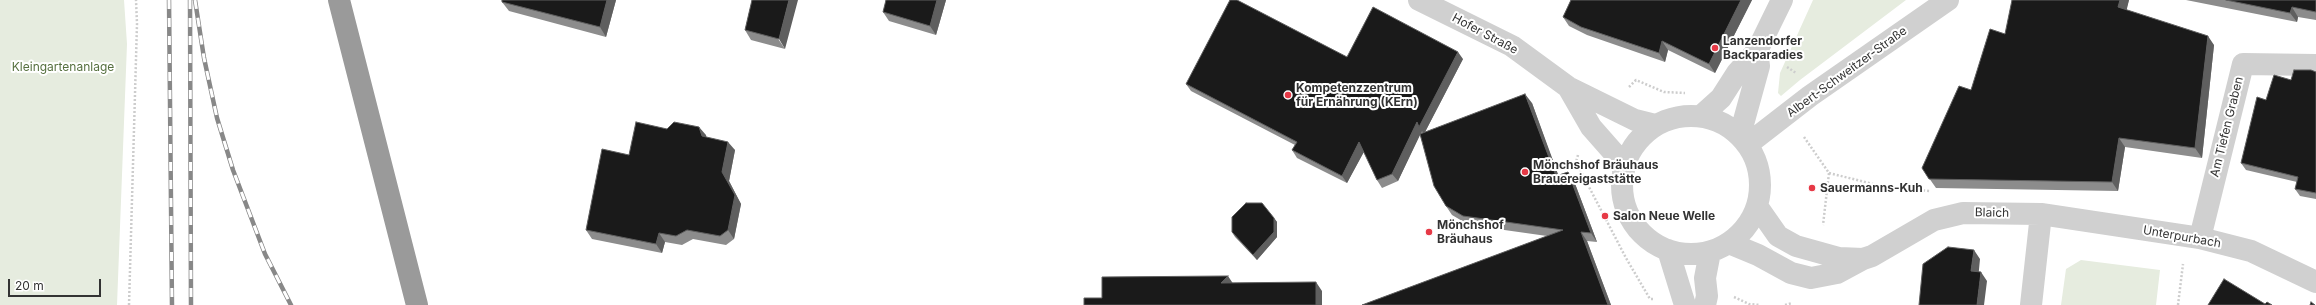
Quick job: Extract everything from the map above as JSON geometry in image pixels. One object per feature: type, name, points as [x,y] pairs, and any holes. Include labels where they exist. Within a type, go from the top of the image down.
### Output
[{"type":"highway","points":[[339,0],[417,305]]},
{"type":"street","name":"Hofer Straße","points":[[1419,0],[1512,46],[1568,87],[1611,106],[1635,120],[1655,125]]},
{"type":"street","points":[[1701,116],[1721,98],[1737,73],[1757,51],[1782,0]]},
{"type":"street","name":"Albert-Schweitzer-Straße","points":[[1744,140],[1948,0]]},
{"type":"street","points":[[1744,140],[1759,66],[1757,51]]},
{"type":"street","name":"Am Tiefen Graben","points":[[2200,238],[2243,64],[2316,66]]},
{"type":"street","name":"Hofer Straße","points":[[1568,87],[1591,127],[1613,152],[1624,170]]},
{"type":"street","points":[[1706,301],[1705,278],[1720,247],[1751,220],[1757,206],[1760,190],[1760,174],[1756,159],[1744,140],[1728,126],[1701,116],[1670,118],[1655,125],[1641,137],[1630,152],[1624,170],[1622,190],[1626,209],[1636,227],[1650,241],[1668,250],[1689,254],[1720,247]]},
{"type":"street","name":"Blaich","points":[[1757,206],[1778,236],[1796,246],[1839,258],[1863,258],[1872,256],[1934,220],[1963,213],[2041,214]]},
{"type":"street","points":[[2031,305],[2041,214]]},
{"type":"street","name":"Unterpurbach","points":[[2041,214],[2200,238],[2251,251],[2316,282]]},
{"type":"street","name":"Blaich","points":[[1720,247],[1758,254],[1791,272],[1812,278],[1837,273],[1863,258]]},
{"type":"street","points":[[1668,250],[1683,301]]},
{"type":"path","points":[[129,305],[137,24],[136,0]]},
{"type":"path","points":[[1611,106],[1636,80],[1664,92],[1687,94]]},
{"type":"path","points":[[1591,127],[1583,136],[1576,162],[1626,258],[1650,300],[1683,301]]},
{"type":"path","points":[[1808,133],[1804,137],[1829,173],[1821,242],[1818,252]]},
{"type":"path","points":[[2176,262],[2190,264]]},
{"type":"path","points":[[2178,305],[2184,263]]},
{"type":"path","points":[[1785,305],[1806,298],[1812,278]]},
{"type":"path","points":[[1706,301],[1732,296],[1749,304],[1760,305]]},
{"type":"green space","name":"Kleingartenanlage","points":[[0,0],[124,0],[127,44],[117,305],[0,305]]},
{"type":"green space","points":[[1813,0],[1906,0],[1781,96],[1778,93],[1780,73]]},
{"type":"green space","points":[[2081,260],[2160,270],[2156,305],[2061,305],[2066,269]]},
{"type":"building","points":[[502,0],[607,0],[600,27],[502,2]]},
{"type":"building","points":[[752,0],[789,0],[779,39],[745,30]]},
{"type":"building","points":[[886,0],[937,0],[930,26],[883,12]]},
{"type":"building","name":"Kompetenzzentrum für Ernährung (KErn)","points":[[1230,0],[1237,0],[1347,57],[1373,7],[1458,52],[1419,127],[1417,122],[1392,174],[1377,180],[1359,142],[1342,176],[1292,150],[1297,142],[1186,84]]},
{"type":"building","points":[[1571,0],[1741,0],[1709,64],[1662,41],[1659,53],[1581,27],[1563,17]]},
{"type":"building","points":[[2012,0],[2120,0],[2118,7],[2208,36],[2195,148],[2119,138],[2112,182],[1929,179],[1922,168],[1959,86],[1971,90],[1990,29],[2005,34]]},
{"type":"building","points":[[2226,0],[2316,0],[2316,12],[2292,7],[2290,13]]},
{"type":"building","points":[[2294,70],[2311,70],[2316,72],[2316,193],[2295,189],[2298,177],[2241,163],[2257,97],[2266,100],[2274,75],[2291,80]]},
{"type":"building","points":[[1525,94],[1556,176],[1568,172],[1591,233],[1581,232],[1608,305],[1362,305],[1563,230],[1463,216],[1446,206],[1434,186],[1420,134]]},
{"type":"building","points":[[636,122],[667,129],[674,122],[699,127],[702,136],[728,142],[722,172],[735,195],[728,230],[720,236],[687,230],[676,236],[659,233],[656,244],[586,230],[602,149],[629,155]]},
{"type":"building","points":[[1246,203],[1262,203],[1274,218],[1274,232],[1253,255],[1232,232],[1232,217]]},
{"type":"building","points":[[1948,247],[1974,250],[1971,271],[1981,272],[1977,305],[1919,305],[1923,264]]},
{"type":"building","points":[[1228,276],[1221,283],[1316,282],[1316,305],[1084,305],[1084,298],[1102,298],[1102,277]]},
{"type":"building","points":[[2224,279],[2265,304],[2267,302],[2272,305],[2208,305]]},
{"type":"railway","points":[[169,0],[172,305]]},
{"type":"railway","points":[[190,0],[191,305]]},
{"type":"railway","points":[[195,0],[204,58],[217,118],[233,170],[265,254],[291,305]]},
{"type":"place","name":"Lanzendorfer Backparadies","points":[[1715,48]]},
{"type":"place","name":"Kompetenzzentrum für Ernährung (KErn)","points":[[1288,95]]},
{"type":"place","name":"Mönchshof Bräuhaus Brauereigaststätte","points":[[1525,172]]},
{"type":"place","name":"Sauermanns-Kuh","points":[[1812,188]]},
{"type":"place","name":"Salon Neue Welle","points":[[1605,216]]},
{"type":"place","name":"Mönchshof Bräuhaus","points":[[1429,232]]}]
